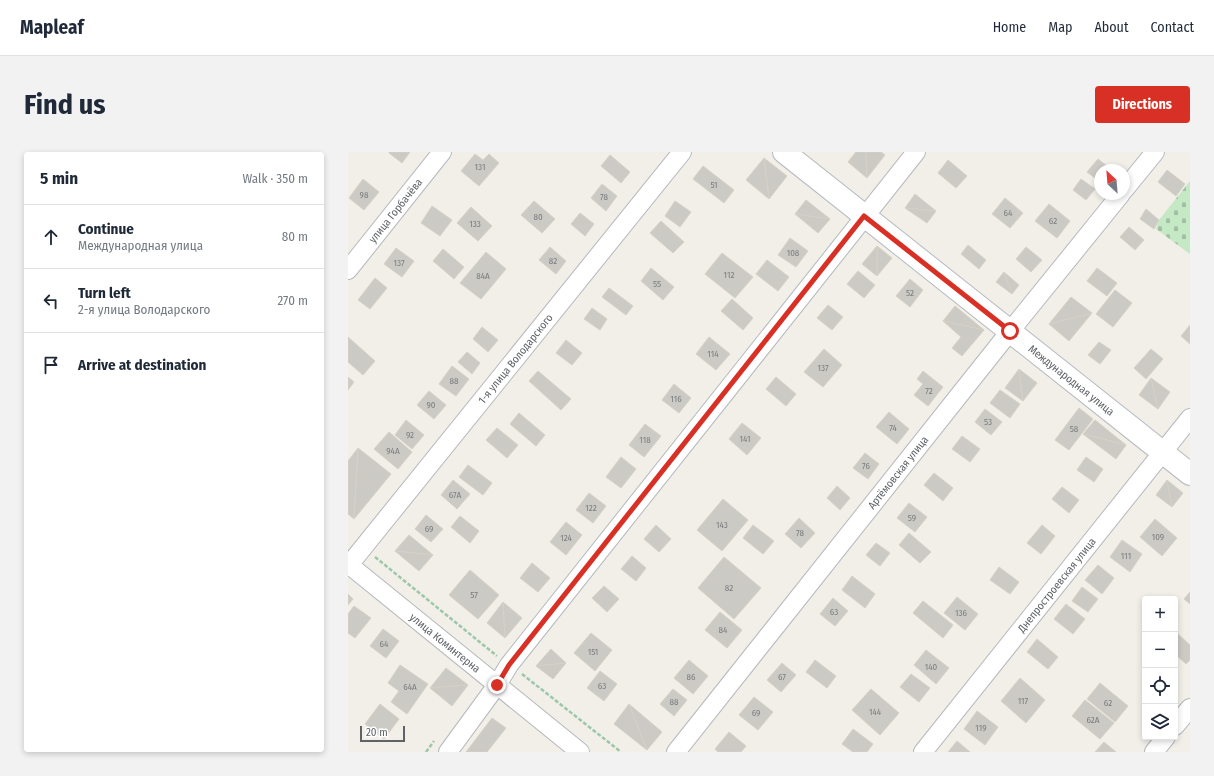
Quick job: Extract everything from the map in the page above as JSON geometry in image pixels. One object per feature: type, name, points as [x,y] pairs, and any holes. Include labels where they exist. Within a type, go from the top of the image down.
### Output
[{"type":"main road","name":"Международная улица","points":[[784,152],[1190,474]]},
{"type":"street","name":"улица Горбачёва","points":[[348,270],[442,152]]},
{"type":"street","name":"1-я улица Володарского","points":[[348,565],[682,152]]},
{"type":"street","points":[[448,752],[497,685],[509,665],[916,152]]},
{"type":"street","points":[[1130,183],[1155,152]]},
{"type":"street","name":"Артёмовская улица","points":[[676,752],[1010,331],[1116,200]]},
{"type":"street","name":"Днепростроевская улица","points":[[923,752],[1190,418]]},
{"type":"street","name":"улица Коминтерна","points":[[348,565],[580,752]]},
{"type":"street","points":[[1178,722],[1190,708]]},
{"type":"street","points":[[1154,752],[1164,740]]},
{"type":"path","points":[[363,547],[498,657],[503,651]]},
{"type":"green space","points":[[1190,181],[1190,254],[1156,229],[1159,220]]},
{"type":"building","points":[[389,152],[410,152],[402,163]]},
{"type":"building","points":[[856,152],[866,152],[867,178],[848,162]]},
{"type":"building","points":[[866,152],[881,152],[885,155],[867,178]]},
{"type":"building","points":[[475,154],[483,160],[489,154],[499,163],[479,186],[461,171]]},
{"type":"building","points":[[610,155],[630,172],[621,183],[601,166]]},
{"type":"building","points":[[764,158],[787,176],[769,199]]},
{"type":"building","points":[[764,158],[769,199],[746,180]]},
{"type":"building","points":[[1098,159],[1104,164],[1094,164],[1094,177],[1087,172]]},
{"type":"building","points":[[948,160],[967,176],[956,188],[938,173]]},
{"type":"building","points":[[703,166],[734,190],[724,203],[693,179]]},
{"type":"building","points":[[1167,170],[1185,184],[1176,196],[1158,182]]},
{"type":"building","points":[[363,179],[379,192],[364,210],[349,198]]},
{"type":"building","points":[[1081,179],[1094,188],[1086,200],[1073,190]]},
{"type":"building","points":[[602,184],[617,196],[606,211],[591,198]]},
{"type":"building","points":[[915,194],[936,211],[905,208]]},
{"type":"building","points":[[1005,198],[1023,213],[1010,228],[992,214]]},
{"type":"building","points":[[806,200],[830,219],[795,214]]},
{"type":"building","points":[[534,201],[555,219],[542,233],[521,215]]},
{"type":"building","points":[[675,201],[691,212],[680,227],[665,216]]},
{"type":"building","points":[[1049,204],[1070,221],[1057,238],[1035,221]]},
{"type":"building","points":[[432,206],[452,220],[440,236],[421,223]]},
{"type":"building","points":[[471,207],[492,226],[478,241],[457,223]]},
{"type":"building","points":[[905,208],[936,211],[927,223]]},
{"type":"building","points":[[1146,209],[1159,220],[1154,229],[1140,219]]},
{"type":"building","points":[[580,213],[594,224],[585,236],[571,224]]},
{"type":"building","points":[[795,214],[830,219],[818,233]]},
{"type":"building","points":[[661,221],[684,242],[673,253],[650,233]]},
{"type":"building","points":[[1129,227],[1144,240],[1135,250],[1120,237]]},
{"type":"building","points":[[790,238],[808,251],[796,267],[778,255]]},
{"type":"building","points":[[968,245],[986,260],[979,269],[961,254]]},
{"type":"building","points":[[877,246],[892,258],[877,276]]},
{"type":"building","points":[[877,246],[877,276],[862,264]]},
{"type":"building","points":[[550,247],[566,261],[556,274],[539,260]]},
{"type":"building","points":[[1026,247],[1042,260],[1031,272],[1016,259]]},
{"type":"building","points":[[396,248],[414,261],[402,277],[384,264]]},
{"type":"building","points":[[443,249],[464,267],[454,279],[433,261]]},
{"type":"building","points":[[486,252],[506,269],[481,299],[460,283]]},
{"type":"building","points":[[722,253],[753,277],[735,298],[705,274]]},
{"type":"building","points":[[767,260],[789,277],[778,291],[756,274]]},
{"type":"building","points":[[651,268],[674,287],[663,300],[641,281]]},
{"type":"building","points":[[1097,268],[1117,283],[1107,296],[1087,281]]},
{"type":"building","points":[[858,271],[875,285],[864,298],[847,284]]},
{"type":"building","points":[[1004,272],[1012,294],[996,282]]},
{"type":"building","points":[[1004,272],[1019,285],[1012,294]]},
{"type":"building","points":[[375,278],[387,288],[370,309],[358,300]]},
{"type":"building","points":[[910,279],[923,290],[910,307],[896,296]]},
{"type":"building","points":[[609,288],[633,306],[626,315],[602,297]]},
{"type":"building","points":[[1115,290],[1132,303],[1113,327],[1096,314]]},
{"type":"building","points":[[1071,297],[1092,313],[1049,324]]},
{"type":"building","points":[[732,299],[753,318],[743,330],[721,311]]},
{"type":"building","points":[[828,305],[843,317],[832,330],[817,318]]},
{"type":"building","points":[[955,306],[984,330],[943,321]]},
{"type":"building","points":[[592,308],[607,319],[600,330],[584,319]]},
{"type":"building","points":[[1092,313],[1069,341],[1049,324]]},
{"type":"building","points":[[943,321],[984,330],[962,356],[952,348],[961,337]]},
{"type":"building","points":[[1190,325],[1190,344],[1181,336]]},
{"type":"building","points":[[482,327],[498,340],[488,352],[473,339]]},
{"type":"building","points":[[348,337],[375,361],[363,375],[348,362]]},
{"type":"building","points":[[709,337],[730,354],[716,370],[696,354]]},
{"type":"building","points":[[566,340],[582,353],[572,365],[556,353]]},
{"type":"building","points":[[1099,342],[1111,350],[1100,364],[1088,355]]},
{"type":"building","points":[[824,349],[842,365],[823,387],[804,372]]},
{"type":"building","points":[[1151,349],[1163,359],[1146,379],[1134,368]]},
{"type":"building","points":[[467,352],[480,363],[472,374],[458,362]]},
{"type":"building","points":[[452,366],[469,379],[456,396],[439,384]]},
{"type":"building","points":[[1019,369],[1023,401],[1005,388]]},
{"type":"building","points":[[1019,369],[1037,383],[1023,401]]},
{"type":"building","points":[[538,371],[571,399],[561,410],[529,381]]},
{"type":"building","points":[[923,371],[943,387],[928,406],[914,395],[923,384],[917,379]]},
{"type":"building","points":[[348,377],[354,382],[348,390]]},
{"type":"building","points":[[776,377],[796,394],[786,406],[766,389]]},
{"type":"building","points":[[1151,378],[1158,409],[1139,395]]},
{"type":"building","points":[[1151,378],[1170,392],[1158,409]]},
{"type":"building","points":[[674,384],[691,398],[679,413],[662,400]]},
{"type":"building","points":[[1000,390],[1020,404],[1010,418],[990,403]]},
{"type":"building","points":[[429,391],[446,405],[434,419],[417,405]]},
{"type":"building","points":[[1079,408],[1093,419],[1069,450],[1055,440]]},
{"type":"building","points":[[985,409],[1002,422],[991,435],[975,422]]},
{"type":"building","points":[[889,412],[909,429],[897,444],[876,427]]},
{"type":"building","points":[[519,413],[545,435],[536,446],[510,424]]},
{"type":"building","points":[[406,420],[424,435],[412,449],[395,435]]},
{"type":"building","points":[[1095,420],[1126,445],[1083,434]]},
{"type":"building","points":[[742,423],[761,438],[747,455],[729,439]]},
{"type":"building","points":[[645,424],[661,436],[644,457],[629,445]]},
{"type":"building","points":[[497,428],[518,445],[507,458],[486,440]]},
{"type":"building","points":[[389,432],[412,452],[398,469],[374,449]]},
{"type":"building","points":[[1083,434],[1126,445],[1116,459]]},
{"type":"building","points":[[962,436],[980,449],[970,462],[952,449]]},
{"type":"building","points":[[358,448],[354,519],[348,514],[348,461]]},
{"type":"building","points":[[358,448],[391,474],[354,519]]},
{"type":"building","points":[[865,453],[879,464],[868,479],[853,468]]},
{"type":"building","points":[[621,457],[636,469],[621,488],[606,477]]},
{"type":"building","points":[[1086,457],[1103,469],[1094,482],[1077,470]]},
{"type":"building","points":[[468,465],[492,483],[483,495],[459,477]]},
{"type":"building","points":[[934,473],[953,488],[943,501],[924,485]]},
{"type":"building","points":[[453,480],[470,494],[457,509],[441,495]]},
{"type":"building","points":[[1167,480],[1172,507],[1156,495]]},
{"type":"building","points":[[1167,480],[1183,493],[1172,507]]},
{"type":"building","points":[[837,486],[850,498],[840,510],[827,498]]},
{"type":"building","points":[[1062,487],[1079,500],[1069,513],[1052,499]]},
{"type":"building","points":[[589,493],[606,506],[593,523],[576,510]]},
{"type":"building","points":[[723,499],[748,520],[722,551],[697,530]]},
{"type":"building","points":[[909,503],[927,517],[915,532],[897,518]]},
{"type":"building","points":[[426,515],[443,529],[431,542],[415,529]]},
{"type":"building","points":[[460,516],[479,531],[470,543],[451,527]]},
{"type":"building","points":[[799,518],[815,533],[801,548],[785,534]]},
{"type":"building","points":[[1155,519],[1177,538],[1162,556],[1140,537]]},
{"type":"building","points":[[566,522],[582,535],[566,555],[550,542]]},
{"type":"building","points":[[656,525],[671,539],[659,552],[644,539]]},
{"type":"building","points":[[753,525],[774,541],[763,554],[743,538]]},
{"type":"building","points":[[1042,525],[1055,536],[1041,554],[1027,543]]},
{"type":"building","points":[[909,533],[931,552],[920,563],[899,545]]},
{"type":"building","points":[[409,535],[433,555],[395,551]]},
{"type":"building","points":[[1122,540],[1142,554],[1130,572],[1110,557]]},
{"type":"building","points":[[876,543],[890,553],[880,566],[866,555]]},
{"type":"building","points":[[395,551],[433,555],[419,571]]},
{"type":"building","points":[[632,556],[646,568],[636,581],[621,569]]},
{"type":"building","points":[[724,557],[761,588],[734,619],[698,588]]},
{"type":"building","points":[[532,563],[550,578],[538,592],[520,578]]},
{"type":"building","points":[[1098,565],[1114,578],[1102,594],[1085,580]]},
{"type":"building","points":[[999,567],[1019,582],[1010,594],[990,580]]},
{"type":"building","points":[[470,570],[499,595],[478,619],[449,595]]},
{"type":"building","points":[[852,576],[875,594],[865,608],[842,590]]},
{"type":"building","points":[[604,586],[619,599],[607,612],[592,598]]},
{"type":"building","points":[[1082,587],[1098,599],[1088,612],[1072,601]]},
{"type":"building","points":[[1190,592],[1190,604],[1184,599]]},
{"type":"building","points":[[348,594],[353,599],[348,605]]},
{"type":"building","points":[[957,597],[978,614],[965,630],[944,613]]},
{"type":"building","points":[[833,598],[848,611],[835,626],[820,614]]},
{"type":"building","points":[[923,601],[953,625],[943,638],[913,613]]},
{"type":"building","points":[[503,602],[505,638],[487,623]]},
{"type":"building","points":[[503,602],[522,618],[505,638]]},
{"type":"building","points":[[1066,604],[1085,619],[1073,634],[1054,619]]},
{"type":"building","points":[[354,606],[371,618],[355,638],[348,633],[348,614]]},
{"type":"building","points":[[720,612],[742,630],[727,648],[705,630]]},
{"type":"building","points":[[383,629],[399,641],[386,658],[370,646]]},
{"type":"building","points":[[591,633],[612,650],[595,671],[574,653]]},
{"type":"building","points":[[1178,634],[1190,645],[1190,660],[1186,664],[1178,657]]},
{"type":"building","points":[[1037,639],[1058,657],[1048,669],[1027,652]]},
{"type":"building","points":[[551,649],[566,663],[536,666]]},
{"type":"building","points":[[926,650],[949,668],[936,684],[914,665]]},
{"type":"building","points":[[689,660],[708,676],[693,694],[674,678]]},
{"type":"building","points":[[815,660],[836,676],[827,688],[806,672]]},
{"type":"building","points":[[566,663],[553,679],[536,666]]},
{"type":"building","points":[[782,663],[796,675],[781,692],[767,680]]},
{"type":"building","points":[[400,665],[428,684],[407,714],[391,702],[399,691],[388,683]]},
{"type":"building","points":[[446,668],[468,685],[430,688]]},
{"type":"building","points":[[600,671],[617,684],[604,701],[587,688]]},
{"type":"building","points":[[911,674],[930,688],[919,702],[900,687]]},
{"type":"building","points":[[1020,678],[1045,700],[1026,723],[1001,701]]},
{"type":"building","points":[[1100,683],[1128,706],[1115,722],[1087,699]]},
{"type":"building","points":[[468,685],[452,706],[430,688]]},
{"type":"building","points":[[673,689],[687,700],[674,716],[660,704]]},
{"type":"building","points":[[871,689],[899,713],[880,735],[852,710]]},
{"type":"building","points":[[754,697],[773,712],[758,730],[739,715]]},
{"type":"building","points":[[1085,700],[1114,723],[1100,739],[1072,716]]},
{"type":"building","points":[[380,704],[399,719],[384,739],[365,724]]},
{"type":"building","points":[[629,704],[647,750],[614,724]]},
{"type":"building","points":[[629,704],[662,732],[647,750]]},
{"type":"building","points":[[977,711],[998,727],[985,745],[964,729]]},
{"type":"building","points":[[492,718],[506,728],[487,752],[466,752]]},
{"type":"building","points":[[853,729],[873,744],[867,752],[853,752],[842,744]]},
{"type":"building","points":[[729,732],[746,746],[741,752],[718,752],[715,749]]},
{"type":"building","points":[[957,741],[970,752],[948,752]]},
{"type":"building","points":[[1104,742],[1116,752],[1095,752]]},
{"type":"route","points":[[497,685],[509,665],[864,216],[1010,331]]}]
